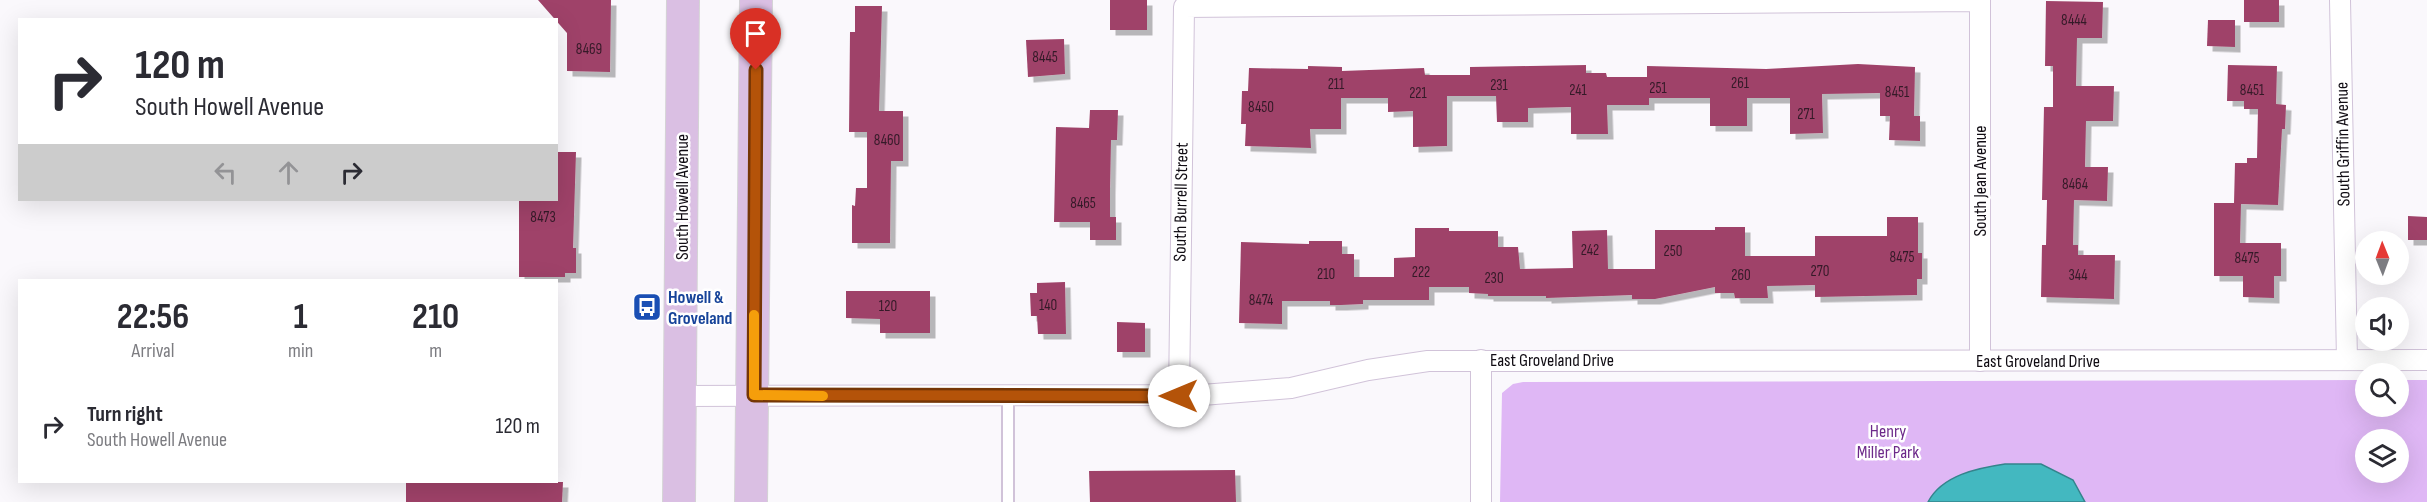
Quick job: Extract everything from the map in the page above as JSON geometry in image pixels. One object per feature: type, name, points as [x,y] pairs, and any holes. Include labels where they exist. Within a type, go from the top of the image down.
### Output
[{"type":"main road","name":"South Howell Avenue","points":[[679,502],[683,0]]},
{"type":"main road","points":[[752,502],[756,0]]},
{"type":"street","name":"South Griffin Avenue","points":[[2340,0],[2347,360]]},
{"type":"street","name":"South Burrell Street","points":[[1179,396],[1184,7],[1980,1]]},
{"type":"street","name":"South Jean Avenue","points":[[1980,1],[1980,361]]},
{"type":"street","name":"East Groveland Drive","points":[[680,396],[1238,394],[1291,388],[1404,364],[1481,360],[2427,360]]},
{"type":"street","points":[[1481,360],[1481,502]]},
{"type":"lane","points":[[1008,396],[1008,502]]},
{"type":"green space","name":"Henry Miller Park","points":[[2355,380],[2355,417],[2409,417],[2409,380],[2427,380],[2427,502],[1500,502],[1502,393],[1513,384],[1523,382]]},
{"type":"water","points":[[2005,464],[2041,464],[2073,480],[2085,502],[1928,502],[1942,485],[1951,479],[1972,471]]},
{"type":"building","points":[[538,0],[611,0],[610,72],[567,71],[567,33],[558,23],[558,18],[554,18]]},
{"type":"building","points":[[1110,0],[1147,0],[1147,30],[1110,30]]},
{"type":"building","points":[[2244,0],[2279,0],[2279,22],[2244,22]]},
{"type":"building","points":[[2046,1],[2103,2],[2102,38],[2077,38],[2076,86],[2114,86],[2113,121],[2086,121],[2085,167],[2108,167],[2107,201],[2074,200],[2073,245],[2078,245],[2078,255],[2115,255],[2114,299],[2041,297],[2042,245],[2046,245],[2047,200],[2042,200],[2044,107],[2053,107],[2053,66],[2045,66]]},
{"type":"building","points":[[855,6],[882,6],[879,111],[903,111],[903,161],[891,161],[890,243],[852,243],[852,205],[855,206],[856,188],[867,188],[867,132],[849,132],[850,32],[855,32]]},
{"type":"building","points":[[2208,20],[2235,20],[2235,47],[2207,46]]},
{"type":"building","points":[[1064,39],[1065,74],[1028,77],[1026,40]]},
{"type":"building","points":[[1858,64],[1915,67],[1914,116],[1920,116],[1920,141],[1889,140],[1890,116],[1880,116],[1880,93],[1822,94],[1823,133],[1790,134],[1790,98],[1747,98],[1747,126],[1710,126],[1710,98],[1649,98],[1649,105],[1607,105],[1608,134],[1571,134],[1571,107],[1528,108],[1528,122],[1497,122],[1496,96],[1447,96],[1447,146],[1413,147],[1413,111],[1388,112],[1388,98],[1341,98],[1341,129],[1310,129],[1311,148],[1245,146],[1246,124],[1241,124],[1242,91],[1248,91],[1249,68],[1342,67],[1342,71],[1424,68],[1425,75],[1470,75],[1470,67],[1586,65],[1586,73],[1606,73],[1607,77],[1647,77],[1647,66],[1766,69]]},
{"type":"building","points":[[2228,65],[2277,66],[2276,104],[2286,105],[2285,129],[2282,129],[2278,205],[2241,204],[2240,243],[2281,243],[2281,276],[2274,276],[2274,298],[2243,297],[2243,276],[2214,276],[2214,203],[2234,203],[2235,163],[2247,163],[2247,158],[2257,158],[2258,109],[2244,109],[2244,101],[2227,101]]},
{"type":"building","points":[[1090,110],[1118,110],[1117,140],[1111,140],[1110,189],[1110,217],[1116,217],[1116,240],[1090,240],[1090,222],[1054,222],[1056,127],[1089,128]]},
{"type":"building","points":[[558,152],[576,152],[573,248],[576,248],[576,273],[565,273],[565,277],[519,277],[519,201],[558,201]]},
{"type":"building","points":[[2408,216],[2427,217],[2427,240],[2409,240]]},
{"type":"building","points":[[1887,217],[1918,217],[1918,253],[1922,253],[1922,279],[1917,279],[1917,295],[1815,297],[1815,285],[1767,286],[1768,298],[1735,298],[1734,293],[1715,293],[1715,287],[1655,299],[1632,299],[1632,295],[1546,298],[1546,296],[1488,296],[1488,294],[1469,293],[1469,287],[1429,287],[1429,300],[1363,300],[1363,304],[1341,305],[1330,305],[1330,301],[1282,301],[1282,324],[1239,323],[1241,242],[1309,244],[1309,241],[1342,241],[1342,254],[1354,254],[1354,277],[1394,277],[1394,258],[1415,257],[1415,228],[1498,231],[1498,247],[1518,247],[1520,269],[1573,268],[1572,231],[1607,230],[1608,269],[1655,269],[1655,230],[1715,230],[1715,227],[1745,227],[1745,256],[1815,256],[1815,236],[1887,236]]},
{"type":"building","points":[[1065,282],[1066,334],[1038,334],[1037,316],[1031,316],[1030,293],[1037,293],[1037,283]]},
{"type":"building","points":[[846,291],[930,291],[930,333],[880,333],[880,319],[846,318]]},
{"type":"building","points":[[1117,322],[1145,323],[1145,352],[1117,352]]},
{"type":"building","points":[[1235,470],[1236,502],[1090,502],[1089,471]]},
{"type":"building","points":[[563,482],[562,502],[406,502],[406,483]]},
{"type":"slow traffic","points":[[754,315],[754,395],[823,396]]},
{"type":"place","name":"Howell & Groveland","points":[[647,307]]},
{"type":"route","points":[[756,70],[754,395],[1179,396]]}]
